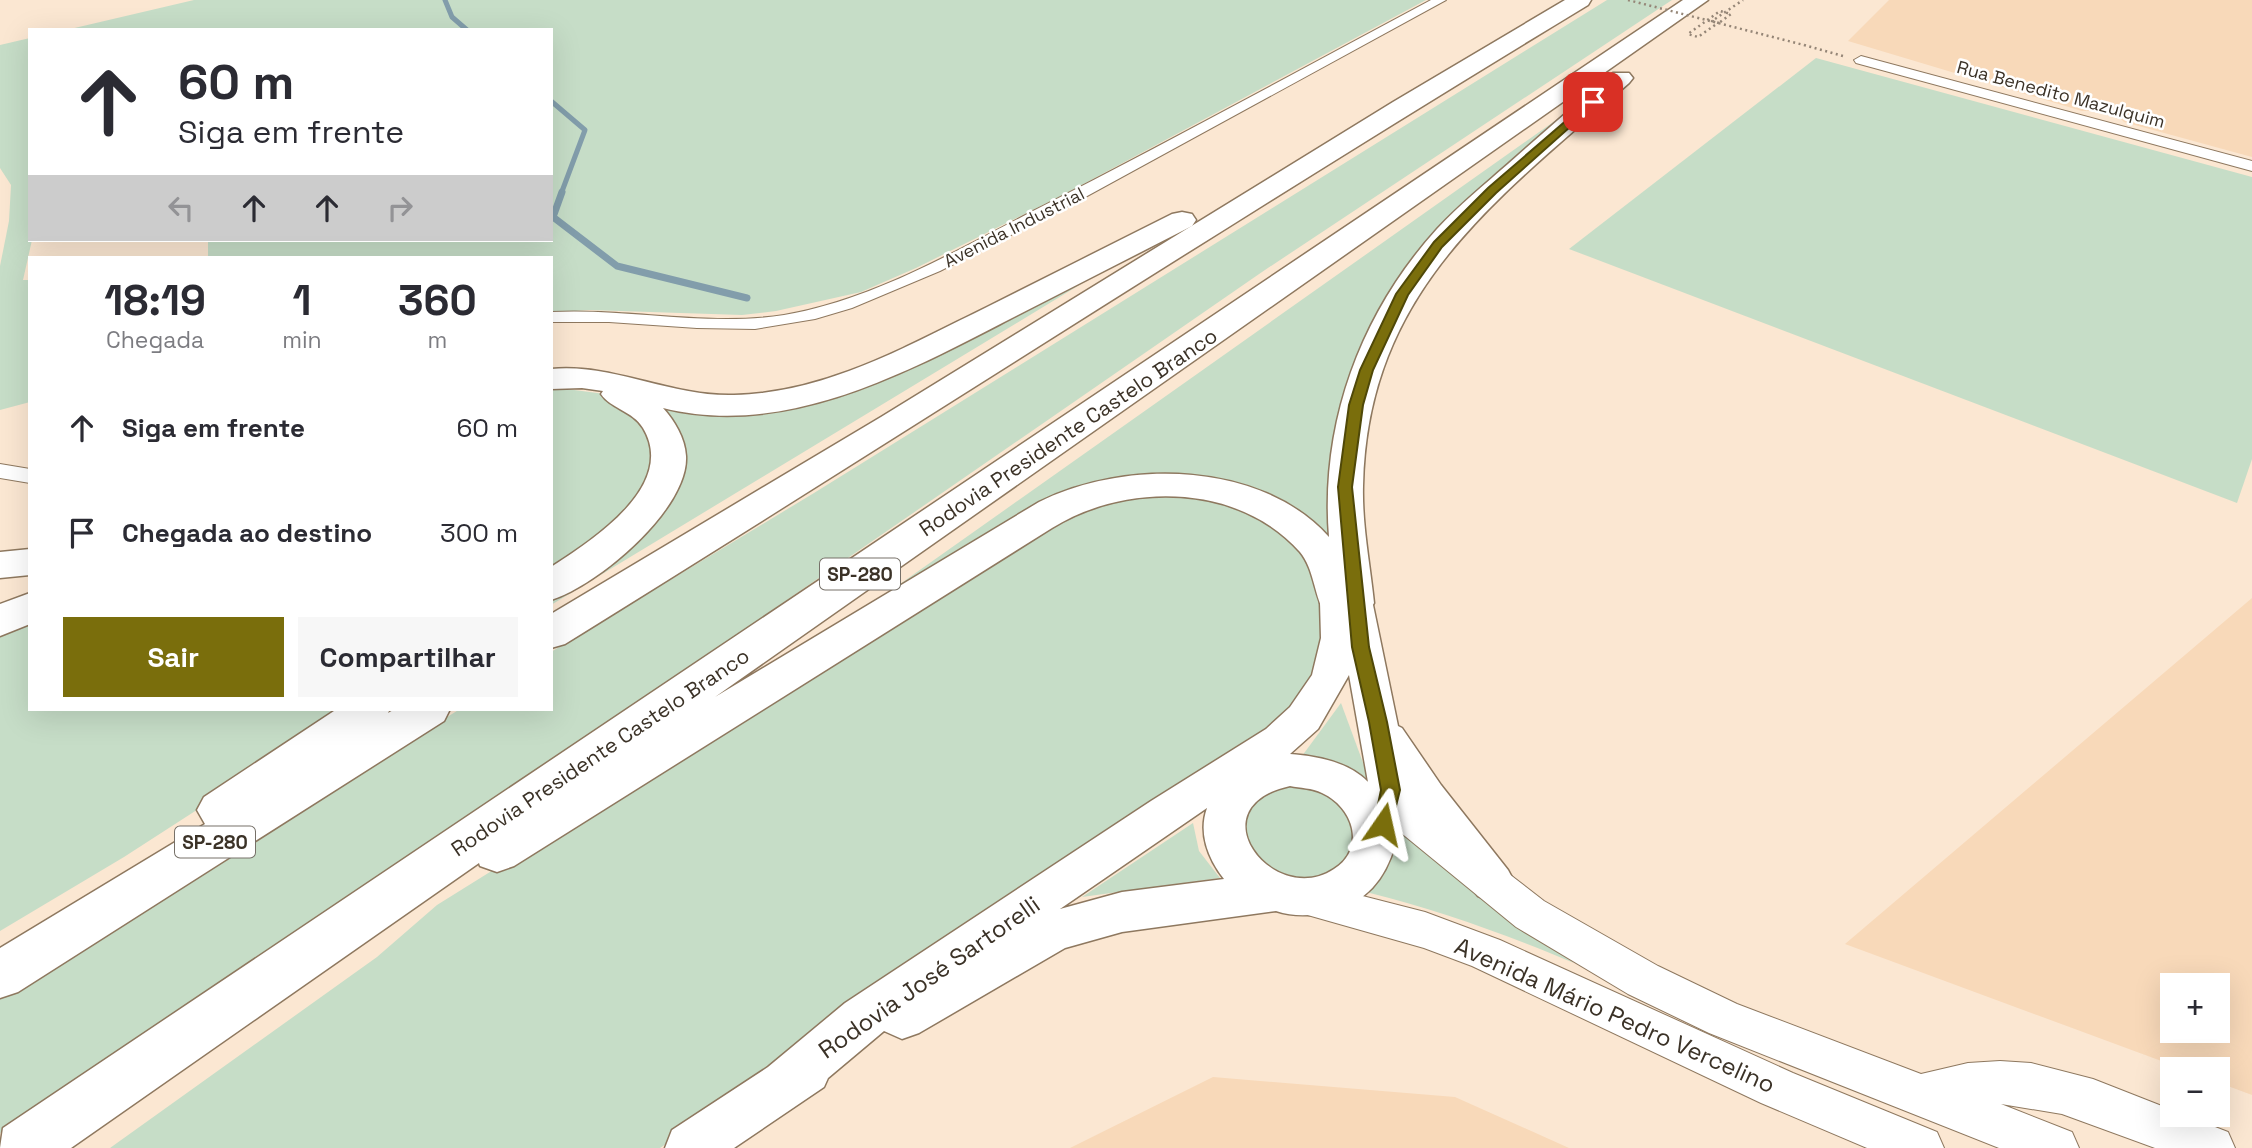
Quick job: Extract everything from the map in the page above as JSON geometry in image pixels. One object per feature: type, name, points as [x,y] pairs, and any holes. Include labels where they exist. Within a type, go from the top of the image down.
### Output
[{"type":"highway","points":[[553,632],[893,425],[1402,107],[1580,0]]},
{"type":"highway","points":[[1346,602],[1345,487],[1356,405],[1367,370],[1402,294],[1438,244],[1463,219],[1709,12]]},
{"type":"highway","name":"Rodovia Presidente Castelo Branco","points":[[23,1148],[1709,12]]},
{"type":"highway","points":[[553,380],[596,379],[671,400],[728,405],[779,401],[842,386],[911,357],[1402,107]]},
{"type":"highway","points":[[553,380],[599,388],[644,408],[658,423],[666,439],[667,460],[663,480],[652,503],[634,524],[610,546],[553,585]]},
{"type":"highway","points":[[23,1148],[1025,527],[1083,497],[1135,486],[1195,486],[1262,506],[1290,522],[1314,543],[1346,602]]},
{"type":"highway","points":[[0,565],[28,562]]},
{"type":"highway","points":[[0,621],[28,608]]},
{"type":"highway","points":[[0,960],[366,711]]},
{"type":"highway","name":"SP-280","points":[[0,975],[426,711]]},
{"type":"main road","points":[[1280,740],[1227,810],[1224,828],[1228,847],[1238,866],[1246,873],[1289,895],[1326,895],[1346,887],[1372,859],[1390,790],[1361,647],[1346,602]]},
{"type":"main road","name":"Rodovia José Sartorelli","points":[[787,1081],[862,1019],[1188,798],[1280,740],[1304,718],[1330,678],[1346,602]]},
{"type":"main road","points":[[1378,722],[1426,797],[1493,883]]},
{"type":"main road","points":[[1188,798],[1226,784],[1251,781],[1269,773],[1290,770],[1321,775],[1349,789],[1363,804],[1372,821],[1381,823]]},
{"type":"main road","name":"Avenida Mário Pedro Vercelino","points":[[1381,823],[1413,821],[1530,914],[1643,980],[1724,1018],[2056,1148]]},
{"type":"main road","name":"Rodovia José Sartorelli","points":[[787,1081],[1054,931],[1122,912],[1289,895]]},
{"type":"main road","name":"Avenida Mário Pedro Vercelino","points":[[1289,895],[1425,930],[1486,953],[1777,1088],[1921,1148]]},
{"type":"main road","points":[[690,1148],[787,1081]]},
{"type":"main road","points":[[1920,1096],[1970,1084],[2053,1088],[2199,1145]]},
{"type":"main road","points":[[1777,1088],[1887,1148]]},
{"type":"street","name":"Avenida Industrial","points":[[553,317],[606,316],[749,324],[821,313],[863,300],[1069,199],[1440,0]]},
{"type":"street","name":"Rua Benedito Mazulquim","points":[[1861,60],[2252,166]]},
{"type":"street","points":[[0,471],[28,476]]},
{"type":"path","points":[[1628,0],[1709,12],[1731,14],[1720,11],[1688,34],[1698,37],[1709,12]]},
{"type":"path","points":[[1709,12],[1712,21],[1743,0]]},
{"type":"path","points":[[1709,12],[1724,24],[1861,60]]},
{"type":"shaded area","points":[[1889,0],[2252,0],[2252,157],[2124,122],[2120,118],[2082,111],[1848,41]]},
{"type":"shaded area","points":[[2252,598],[2252,1095],[2230,1087],[2230,1057],[2160,1057],[2160,1060],[1845,944]]},
{"type":"shaded area","points":[[1213,1077],[1455,1097],[1569,1148],[1070,1148]]},
{"type":"green space","points":[[194,0],[1426,0],[1063,195],[916,268],[861,292],[776,311],[742,315],[589,310],[553,313],[553,256],[208,256],[208,242],[553,242],[553,28],[75,28]]},
{"type":"green space","points":[[1607,0],[1672,0],[1262,272],[444,837],[0,1133],[0,996],[457,711],[553,711],[553,651],[814,493]]},
{"type":"green space","points":[[28,38],[28,242],[32,242],[23,280],[28,280],[28,403],[0,410],[0,266],[9,221],[11,185],[0,168],[0,45]]},
{"type":"green space","points":[[1816,58],[2252,177],[2252,459],[2237,503],[1569,249]]},
{"type":"green space","points":[[1566,113],[1394,290],[1338,527],[1328,535],[1318,534],[1169,475],[876,601]]},
{"type":"green space","points":[[1078,278],[1086,281],[553,604],[553,597],[619,553],[677,428],[665,409],[744,411],[797,405],[873,385]]},
{"type":"green space","points":[[553,387],[605,394],[626,403],[658,449],[637,509],[553,574]]},
{"type":"green space","points":[[1180,493],[1236,505],[1300,543],[1332,620],[1305,702],[1190,789],[660,1148],[110,1148],[377,957],[437,905],[1059,517],[1122,496]]},
{"type":"green space","points":[[28,611],[28,711],[350,711],[124,857],[0,931],[0,625]]},
{"type":"green space","points":[[1341,703],[1369,779],[1302,756]]},
{"type":"green space","points":[[1290,781],[1326,791],[1343,806],[1352,823],[1354,840],[1349,855],[1338,868],[1323,876],[1305,879],[1267,868],[1256,860],[1240,836],[1246,804]]},
{"type":"green space","points":[[1398,822],[1496,910],[1574,963],[1471,923],[1366,892],[1389,865]]},
{"type":"green space","points":[[1193,823],[1199,851],[1220,878],[1082,897]]},
{"type":"waterway","points":[[445,0],[452,17],[465,28]]},
{"type":"waterway","points":[[553,103],[585,130],[561,194]]},
{"type":"waterway","points":[[562,192],[553,217],[617,266],[747,298]]},
{"type":"route","points":[[1383,824],[1390,790],[1354,603],[1345,487],[1356,405],[1367,370],[1402,294],[1438,244],[1492,191],[1593,102]]}]
